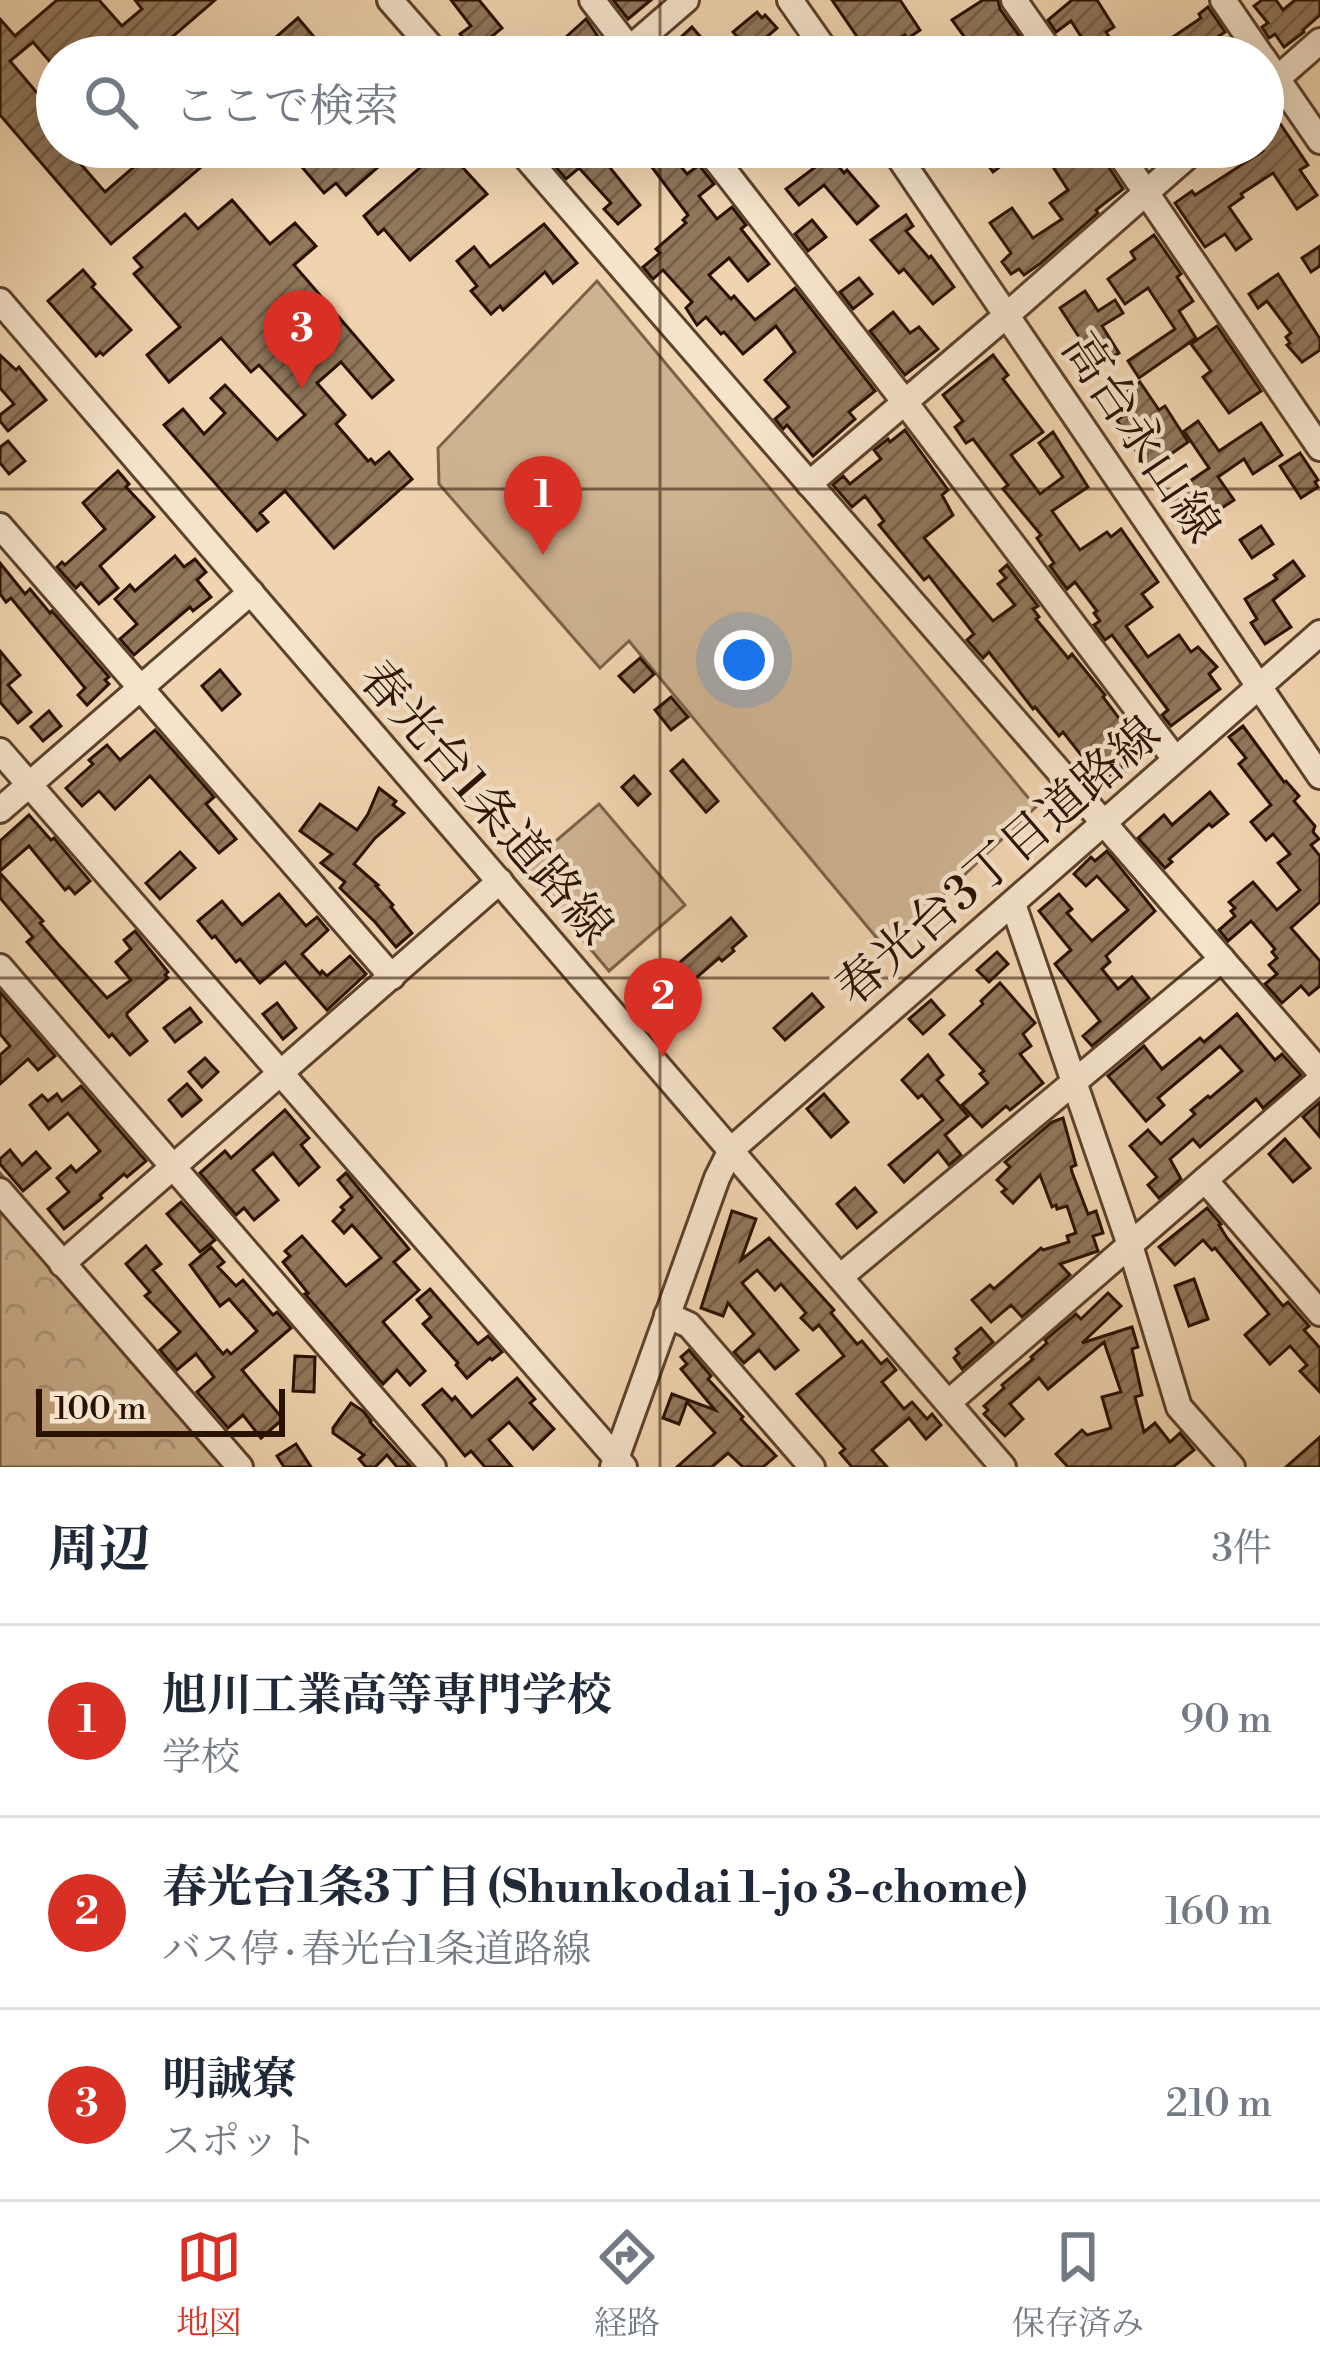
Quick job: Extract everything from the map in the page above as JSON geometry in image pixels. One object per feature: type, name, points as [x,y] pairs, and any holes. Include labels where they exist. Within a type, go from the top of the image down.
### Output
[{"type":"street","points":[[390,0],[422,36]]},
{"type":"street","points":[[592,0],[617,36]]},
{"type":"street","points":[[648,36],[686,0]]},
{"type":"street","points":[[790,0],[815,36]]},
{"type":"street","points":[[1014,0],[1039,36]]},
{"type":"street","points":[[1223,0],[1245,36]]},
{"type":"street","points":[[1284,61],[1320,41]]},
{"type":"street","points":[[1284,94],[1320,141]]},
{"type":"street","points":[[536,168],[1320,1076],[949,1402]]},
{"type":"street","points":[[722,168],[1174,759]]},
{"type":"street","name":"高台永山線","points":[[907,168],[1320,776]]},
{"type":"street","points":[[1130,168],[1320,448]]},
{"type":"street","points":[[808,484],[1173,168]]},
{"type":"street","name":"春光台1条道路線","points":[[0,301],[1003,1467]]},
{"type":"street","points":[[0,526],[392,977]]},
{"type":"street","points":[[0,810],[251,592]]},
{"type":"street","name":"春光台3丁目道路線","points":[[730,1150],[1320,633]]},
{"type":"street","points":[[0,751],[618,1464]]},
{"type":"street","points":[[62,1264],[500,881]]},
{"type":"street","points":[[1013,904],[1130,1245],[1179,1407],[1232,1467]]},
{"type":"street","points":[[840,1277],[1222,959]]},
{"type":"street","points":[[0,968],[433,1467]]},
{"type":"street","points":[[618,1464],[667,1315],[730,1150]]},
{"type":"street","points":[[1205,1180],[1320,1313]]},
{"type":"street","points":[[0,1191],[240,1467]]},
{"type":"street","points":[[667,1315],[689,1325],[812,1467]]},
{"type":"green space","points":[[597,281],[1036,807],[886,949],[629,641],[600,668],[439,484],[438,448]]},
{"type":"green space","points":[[599,804],[685,905],[609,971],[523,869]]},
{"type":"green space","points":[[0,1173],[247,1467],[0,1467]]},
{"type":"building","points":[[57,0],[99,0],[122,26],[142,9],[135,0],[215,0],[173,36],[36,36],[36,46],[33,42],[10,61],[36,92],[36,157],[0,115],[0,19],[15,36]]},
{"type":"building","points":[[451,0],[479,0],[502,28],[492,36],[462,36],[471,26]]},
{"type":"building","points":[[613,0],[651,0],[628,19]]},
{"type":"building","points":[[832,0],[900,0],[920,30],[911,36],[857,36]]},
{"type":"building","points":[[983,0],[998,0],[1019,36],[964,36],[952,20]]},
{"type":"building","points":[[1072,0],[1097,0],[1114,27],[1106,32],[1109,36],[1081,36],[1071,21],[1056,32],[1048,20]]},
{"type":"building","points":[[1262,0],[1276,0],[1283,10],[1295,0],[1320,0],[1320,15],[1284,47],[1284,36],[1268,36],[1262,27],[1268,23],[1254,6]]},
{"type":"building","points":[[1208,7],[1225,32],[1174,36],[1201,18],[1199,14]]},
{"type":"building","points":[[757,12],[777,28],[768,36],[733,32]]},
{"type":"building","points":[[298,18],[313,36],[277,36]]},
{"type":"building","points":[[586,19],[598,36],[567,36]]},
{"type":"building","points":[[1284,129],[1308,165],[1300,170],[1317,195],[1297,209],[1273,173],[1241,194],[1229,207],[1251,239],[1236,250],[1225,234],[1205,247],[1175,203],[1192,191],[1195,195],[1237,168],[1284,168]]},
{"type":"building","points":[[46,168],[84,168],[105,192],[133,168],[200,168],[111,244]]},
{"type":"building","points":[[303,168],[377,168],[346,195],[336,183],[324,193]]},
{"type":"building","points":[[420,168],[463,168],[487,194],[410,260],[384,229],[378,234],[364,216]]},
{"type":"building","points":[[557,168],[579,168],[566,179]]},
{"type":"building","points":[[579,168],[610,168],[640,205],[618,224],[604,209],[611,203]]},
{"type":"building","points":[[653,168],[682,168],[687,174],[701,168],[714,184],[699,196],[717,219],[732,207],[746,225],[741,229],[769,264],[748,281],[729,258],[709,275],[731,299],[734,296],[755,320],[795,288],[875,391],[849,412],[855,419],[813,456],[787,425],[783,429],[775,419],[789,407],[765,380],[795,352],[776,326],[743,354],[706,317],[697,325],[686,308],[692,302],[663,270],[653,279],[643,267],[686,223],[683,220],[688,215]]},
{"type":"building","points":[[814,168],[840,168],[844,173],[847,170],[878,206],[857,224],[824,185],[799,205],[786,189]]},
{"type":"building","points":[[1054,168],[1109,168],[1123,189],[1041,263],[1024,275],[1019,269],[1011,274],[1002,262],[1011,253],[990,223],[1012,208],[1033,238],[1062,219],[1050,203],[1068,190]]},
{"type":"building","points":[[232,200],[270,244],[295,223],[316,246],[294,265],[393,380],[372,398],[341,362],[317,383],[345,415],[336,424],[368,461],[375,464],[389,452],[412,479],[334,548],[285,491],[260,513],[268,522],[257,531],[164,425],[183,409],[204,434],[225,413],[211,398],[225,385],[277,440],[305,415],[259,365],[251,372],[221,338],[169,382],[147,355],[180,327],[134,274],[142,267],[134,258],[185,214],[198,229]]},
{"type":"building","points":[[906,215],[913,226],[906,231],[954,287],[933,304],[871,240]]},
{"type":"building","points":[[812,220],[826,237],[808,251],[795,234]]},
{"type":"building","points":[[544,224],[577,263],[553,283],[545,272],[503,310],[500,306],[491,314],[471,291],[477,286],[457,261],[474,247],[490,267]]},
{"type":"building","points":[[1154,235],[1193,301],[1179,311],[1196,338],[1139,378],[1128,361],[1175,329],[1148,288],[1125,304],[1108,279],[1135,259],[1131,252]]},
{"type":"building","points":[[1320,246],[1320,266],[1311,272],[1302,258]]},
{"type":"building","points":[[83,270],[131,330],[103,355],[96,356],[48,301]]},
{"type":"building","points":[[1278,274],[1320,339],[1320,350],[1302,362],[1287,345],[1291,333],[1267,301],[1258,308],[1249,294]]},
{"type":"building","points":[[859,278],[872,294],[853,309],[840,292]]},
{"type":"building","points":[[1085,291],[1098,311],[1115,300],[1123,313],[1102,326],[1119,353],[1098,366],[1060,308]]},
{"type":"building","points":[[893,312],[910,333],[919,327],[938,349],[905,375],[870,331]]},
{"type":"building","points":[[1217,326],[1261,391],[1229,413],[1203,377],[1211,371],[1191,344]]},
{"type":"building","points":[[0,355],[16,370],[19,367],[46,400],[8,431],[0,415],[14,404],[0,388]]},
{"type":"building","points":[[993,355],[1008,375],[1003,379],[1043,432],[1011,455],[1040,494],[1063,477],[1039,443],[1053,432],[1088,487],[1052,511],[1080,550],[1107,532],[1111,537],[1121,529],[1158,582],[1142,594],[1152,607],[1126,626],[1148,657],[1179,635],[1191,652],[1198,647],[1217,667],[1209,674],[1220,689],[1171,726],[1162,715],[1168,710],[1112,635],[1105,640],[1094,625],[1100,621],[1097,611],[1075,582],[1067,589],[1050,566],[1054,563],[1037,538],[1041,535],[1003,489],[1008,485],[973,439],[966,443],[955,427],[963,421],[943,395]]},
{"type":"building","points":[[1140,382],[1159,410],[1165,406],[1188,442],[1148,470],[1117,420],[1126,414],[1119,398]]},
{"type":"building","points":[[1198,421],[1219,451],[1261,423],[1282,455],[1253,474],[1244,459],[1218,477],[1234,500],[1214,513],[1210,507],[1186,523],[1168,496],[1209,468],[1184,431]]},
{"type":"building","points":[[905,430],[948,490],[942,495],[953,515],[924,538],[993,621],[1015,605],[998,584],[1006,578],[1000,571],[1007,565],[1038,606],[1033,609],[1036,619],[1068,658],[1072,654],[1149,752],[1126,771],[1123,766],[1103,783],[1063,732],[1059,736],[1033,709],[989,652],[983,658],[967,640],[974,634],[929,576],[924,580],[879,525],[884,521],[865,496],[852,507],[833,485],[843,476],[850,484],[881,459],[874,450]]},
{"type":"building","points":[[8,441],[25,461],[9,474],[0,463],[0,447]]},
{"type":"building","points":[[1300,453],[1318,480],[1318,487],[1301,498],[1280,466]]},
{"type":"building","points":[[118,471],[154,517],[100,566],[118,588],[99,604],[81,583],[76,588],[57,567],[105,529],[83,503]]},
{"type":"building","points":[[1261,526],[1273,544],[1252,558],[1240,540]]},
{"type":"building","points":[[175,556],[184,567],[195,559],[206,572],[197,580],[211,597],[193,611],[190,607],[134,655],[120,639],[137,624],[115,599],[130,585],[135,591]]},
{"type":"building","points":[[1293,561],[1304,576],[1273,600],[1291,627],[1265,644],[1251,623],[1257,619],[1245,599],[1277,579],[1274,575]]},
{"type":"building","points":[[0,563],[25,594],[30,589],[52,611],[109,677],[105,680],[109,684],[87,705],[78,695],[85,688],[11,598],[6,602],[0,594]]},
{"type":"building","points":[[0,651],[20,675],[8,685],[31,712],[18,723],[0,702]]},
{"type":"building","points":[[640,658],[654,674],[634,692],[619,676]]},
{"type":"building","points":[[220,670],[240,694],[222,710],[202,686]]},
{"type":"building","points":[[671,697],[688,717],[671,730],[655,710]]},
{"type":"building","points":[[49,711],[61,726],[43,741],[31,727]]},
{"type":"building","points":[[1243,726],[1299,796],[1294,801],[1315,826],[1313,832],[1319,839],[1311,845],[1320,856],[1320,902],[1291,928],[1320,961],[1320,986],[1309,995],[1301,986],[1282,1003],[1265,984],[1277,974],[1269,965],[1277,958],[1275,949],[1251,921],[1228,941],[1219,930],[1235,916],[1229,902],[1253,882],[1277,910],[1300,890],[1278,863],[1290,854],[1273,834],[1266,840],[1251,822],[1271,805],[1239,764],[1246,758],[1229,737]]},
{"type":"building","points":[[155,730],[214,797],[206,804],[236,839],[219,853],[150,776],[115,809],[99,791],[82,806],[66,788],[107,745],[120,760]]},
{"type":"building","points":[[683,760],[718,801],[706,812],[671,771]]},
{"type":"building","points":[[634,776],[650,794],[638,805],[622,787]]},
{"type":"building","points":[[379,788],[404,813],[354,864],[378,885],[412,933],[396,947],[340,888],[345,882],[321,863],[332,854],[300,831],[320,804],[357,830]]},
{"type":"building","points":[[1210,792],[1228,814],[1212,827],[1209,824],[1165,868],[1138,838],[1164,815],[1172,825]]},
{"type":"building","points":[[29,815],[90,881],[75,894],[69,887],[65,890],[29,846],[0,871],[0,841]]},
{"type":"building","points":[[1107,851],[1155,911],[1106,956],[1110,962],[1102,969],[1118,989],[1132,977],[1149,998],[1092,1046],[1083,1036],[1100,1021],[1055,964],[1071,950],[1039,911],[1059,894],[1072,909],[1067,913],[1092,941],[1128,910],[1097,876],[1086,886],[1074,874],[1091,857],[1095,861]]},
{"type":"building","points":[[180,852],[195,868],[160,899],[146,883]]},
{"type":"building","points":[[0,873],[107,998],[131,980],[116,962],[131,949],[124,940],[135,931],[168,972],[168,978],[127,1013],[147,1041],[130,1055],[27,942],[33,937],[0,898]]},
{"type":"building","points":[[279,894],[306,926],[317,917],[328,930],[302,954],[320,974],[327,976],[350,956],[366,974],[327,1010],[285,962],[260,983],[198,921],[222,901],[242,925]]},
{"type":"building","points":[[731,918],[746,936],[734,951],[690,983],[694,987],[662,1007],[648,990]]},
{"type":"building","points":[[997,952],[1008,964],[989,982],[977,970]]},
{"type":"building","points":[[1000,983],[1035,1023],[1023,1034],[1031,1046],[1020,1054],[1043,1083],[982,1127],[962,1105],[988,1083],[980,1074],[984,1071],[950,1034]]},
{"type":"building","points":[[0,992],[55,1056],[38,1070],[28,1059],[0,1084],[0,1055],[10,1046],[0,1034]]},
{"type":"building","points":[[812,994],[823,1007],[785,1040],[774,1028]]},
{"type":"building","points":[[931,1000],[944,1015],[923,1034],[909,1019]]},
{"type":"building","points":[[277,1003],[296,1028],[283,1039],[263,1014]]},
{"type":"building","points":[[190,1008],[201,1022],[175,1042],[164,1028]]},
{"type":"building","points":[[1237,1014],[1275,1060],[1282,1054],[1301,1075],[1263,1108],[1256,1099],[1200,1147],[1193,1139],[1170,1159],[1181,1179],[1159,1198],[1148,1185],[1157,1177],[1130,1146],[1148,1130],[1161,1144],[1195,1114],[1191,1110],[1242,1071],[1220,1046],[1158,1098],[1164,1105],[1146,1121],[1108,1076],[1144,1046],[1162,1069]]},
{"type":"building","points":[[928,1055],[943,1075],[937,1080],[968,1116],[945,1135],[961,1155],[949,1165],[938,1151],[904,1182],[889,1165],[943,1120],[902,1080]]},
{"type":"building","points":[[205,1058],[218,1072],[202,1087],[189,1072]]},
{"type":"building","points":[[187,1084],[201,1100],[182,1116],[169,1100]]},
{"type":"building","points":[[81,1086],[146,1161],[127,1177],[124,1174],[64,1229],[48,1209],[69,1192],[57,1178],[71,1166],[76,1172],[100,1151],[68,1113],[49,1129],[30,1105],[42,1095],[48,1101],[57,1094],[62,1101]]},
{"type":"building","points":[[824,1094],[848,1122],[831,1137],[807,1109]]},
{"type":"building","points":[[1320,1102],[1320,1137],[1303,1117]]},
{"type":"building","points":[[285,1110],[309,1138],[301,1145],[319,1167],[299,1185],[273,1153],[253,1170],[278,1200],[254,1220],[244,1208],[236,1215],[200,1173],[225,1151],[231,1158]]},
{"type":"building","points":[[1063,1118],[1076,1165],[1072,1172],[1088,1214],[1096,1211],[1103,1233],[1093,1236],[1098,1251],[1060,1264],[1070,1275],[1022,1317],[1011,1305],[991,1322],[972,1300],[990,1285],[994,1289],[1041,1248],[1069,1242],[1067,1236],[1076,1233],[1067,1206],[1052,1207],[1040,1175],[1013,1203],[997,1180],[1010,1167],[1005,1162]]},
{"type":"building","points":[[1285,1139],[1310,1168],[1293,1182],[1269,1154]]},
{"type":"building","points":[[10,1150],[22,1165],[36,1152],[50,1168],[23,1191],[0,1164]]},
{"type":"building","points":[[346,1173],[409,1249],[394,1262],[419,1290],[383,1322],[425,1371],[410,1385],[397,1370],[383,1384],[283,1262],[290,1256],[285,1251],[302,1236],[346,1286],[381,1258],[352,1225],[344,1233],[333,1221],[352,1197],[338,1180]]},
{"type":"building","points":[[855,1188],[876,1212],[857,1228],[837,1204]]},
{"type":"building","points":[[181,1202],[215,1240],[200,1252],[167,1214]]},
{"type":"building","points":[[1207,1208],[1283,1306],[1288,1302],[1309,1326],[1304,1330],[1320,1348],[1320,1392],[1300,1371],[1307,1365],[1290,1346],[1270,1364],[1245,1335],[1269,1314],[1215,1248],[1203,1240],[1175,1265],[1159,1247]]},
{"type":"building","points":[[732,1211],[756,1219],[741,1260],[769,1238],[834,1310],[831,1313],[857,1344],[862,1341],[881,1364],[887,1359],[896,1370],[882,1382],[904,1409],[912,1402],[927,1419],[932,1414],[941,1425],[926,1439],[909,1418],[872,1450],[887,1467],[852,1467],[840,1453],[845,1449],[797,1394],[844,1356],[819,1325],[813,1330],[801,1318],[806,1313],[781,1284],[775,1290],[757,1270],[742,1283],[798,1350],[775,1369],[759,1350],[744,1363],[734,1352],[754,1334],[728,1303],[723,1316],[701,1308]]},
{"type":"building","points":[[146,1246],[161,1264],[153,1270],[223,1354],[227,1350],[231,1354],[257,1331],[229,1299],[220,1306],[190,1265],[211,1247],[224,1262],[218,1267],[236,1286],[243,1280],[291,1328],[242,1370],[283,1419],[261,1438],[243,1415],[228,1428],[197,1392],[214,1377],[196,1354],[177,1370],[160,1350],[180,1332],[145,1296],[150,1292],[126,1264]]},
{"type":"building","points":[[1194,1279],[1208,1319],[1189,1326],[1175,1286]]},
{"type":"building","points":[[430,1289],[478,1344],[488,1336],[502,1352],[467,1378],[423,1324],[431,1317],[417,1300]]},
{"type":"building","points":[[1108,1293],[1121,1306],[1082,1343],[1132,1327],[1142,1395],[1135,1397],[1144,1432],[1155,1423],[1170,1442],[1180,1433],[1194,1450],[1173,1467],[1068,1467],[1056,1454],[1082,1430],[1087,1435],[1111,1428],[1102,1397],[1121,1392],[1104,1342],[1048,1389],[1039,1378],[1010,1404],[1023,1419],[1005,1436],[984,1414],[988,1410],[984,1406],[1033,1359],[1045,1340],[1076,1314],[1081,1319]]},
{"type":"building","points":[[981,1328],[993,1342],[962,1369],[954,1358],[959,1353],[956,1349]]},
{"type":"building","points":[[689,1350],[711,1376],[708,1379],[776,1456],[763,1467],[743,1467],[728,1453],[712,1467],[677,1467],[715,1433],[687,1402],[679,1424],[663,1418],[672,1394],[715,1410],[681,1369],[687,1364],[681,1357]]},
{"type":"building","points":[[295,1356],[315,1357],[314,1392],[293,1391]]},
{"type":"building","points":[[517,1378],[535,1399],[530,1403],[554,1429],[533,1449],[509,1422],[489,1440],[512,1467],[485,1467],[471,1451],[465,1456],[423,1405],[442,1389],[472,1417]]},
{"type":"building","points":[[351,1403],[411,1467],[397,1467],[387,1455],[375,1467],[366,1467],[359,1459],[364,1455],[333,1433]]},
{"type":"building","points":[[1320,1437],[1320,1467],[1286,1467]]},
{"type":"building","points":[[296,1444],[311,1467],[284,1467],[277,1456]]},
{"type":"place","name":"明誠寮","points":[[302,389]]},
{"type":"place","name":"旭川工業高等専門学校","points":[[543,555]]},
{"type":"place","name":"春光台1条3丁目 (Shunkodai 1-jo 3-chome)","points":[[663,1057]]}]
